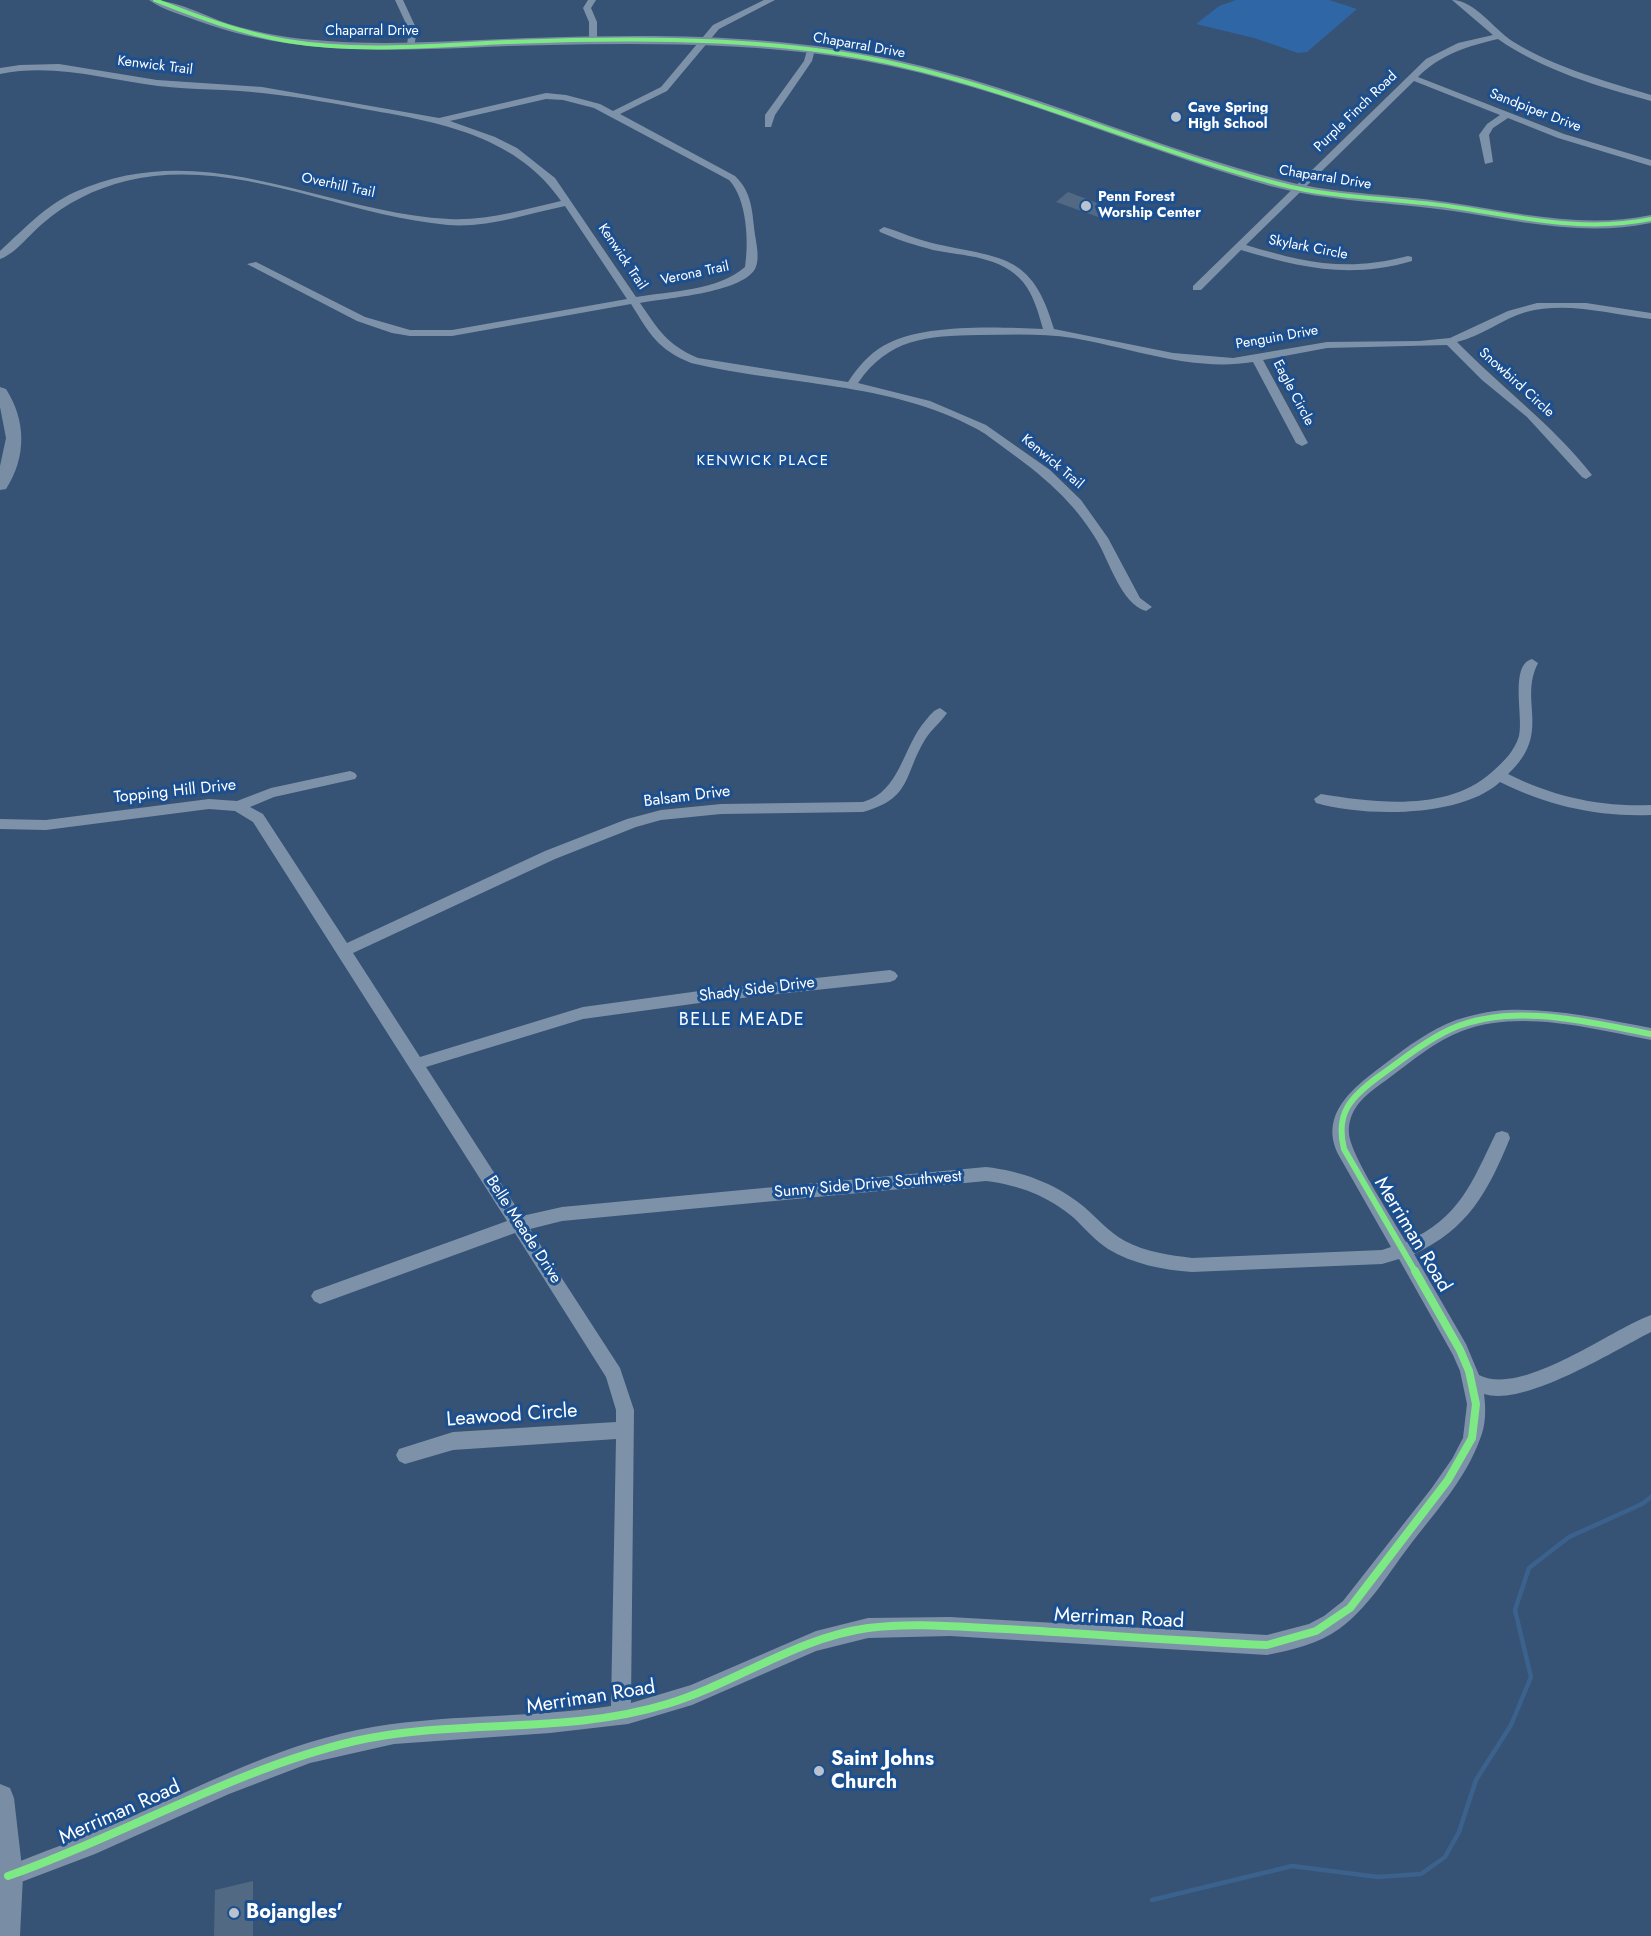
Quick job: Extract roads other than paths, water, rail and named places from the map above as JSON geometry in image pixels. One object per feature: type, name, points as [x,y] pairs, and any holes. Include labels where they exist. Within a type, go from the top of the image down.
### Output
[{"type":"street","name":"Chaparral Drive","points":[[155,0],[226,27],[274,39],[331,45],[593,40],[702,41],[811,50],[913,68],[1297,189],[1453,207],[1577,227],[1610,226],[1651,219]]},
{"type":"street","points":[[399,0],[413,30],[411,45]]},
{"type":"street","points":[[592,0],[587,8],[593,22],[593,40]]},
{"type":"street","points":[[613,114],[664,89],[702,41],[723,22],[771,0]]},
{"type":"street","points":[[1459,2],[1474,1]]},
{"type":"street","points":[[1459,2],[1500,36],[1552,64],[1651,98]]},
{"type":"street","name":"Purple Finch Road","points":[[1197,288],[1433,57],[1450,49],[1500,36]]},
{"type":"street","points":[[768,125],[770,115],[808,61],[811,50]]},
{"type":"street","name":"Kenwick Trail","points":[[0,71],[21,66],[57,66],[155,83],[286,93],[442,120],[486,136],[530,160],[552,180],[658,337],[674,352],[722,367],[851,385],[899,395],[962,417],[991,433],[1046,472],[1088,516],[1136,601],[1146,607]]},
{"type":"street","name":"Sandpiper Drive","points":[[1411,77],[1587,145],[1651,163]]},
{"type":"street","name":"Verona Trail","points":[[252,264],[367,321],[408,333],[452,333],[728,283],[746,273],[750,268],[752,254],[747,208],[738,183],[707,163],[613,114],[575,99],[546,96],[442,120]]},
{"type":"street","points":[[1488,162],[1484,135],[1490,126],[1507,115]]},
{"type":"street","name":"Overhill Trail","points":[[0,256],[50,212],[78,195],[104,185],[163,173],[207,172],[450,222],[488,220],[567,203]]},
{"type":"street","points":[[92,175],[104,185]]},
{"type":"street","points":[[884,230],[903,239],[980,254],[1010,266],[1030,284],[1047,320],[1049,332]]},
{"type":"street","name":"Skylark Circle","points":[[1238,246],[1297,263],[1347,270],[1378,267],[1408,259]]},
{"type":"street","name":"Penguin Drive","points":[[851,385],[863,366],[876,354],[892,345],[918,336],[948,332],[1049,332],[1203,360],[1232,361],[1328,345],[1419,344],[1449,341],[1475,333],[1511,314],[1546,305],[1584,306],[1651,316]]},
{"type":"street","name":"Snowbird Circle","points":[[1449,341],[1486,378],[1532,415],[1587,475]]},
{"type":"street","name":"Eagle Circle","points":[[1256,358],[1302,443]]},
{"type":"street","points":[[0,392],[13,417],[15,441],[9,467],[0,485]]},
{"type":"street","points":[[1321,799],[1387,807],[1433,804],[1468,794],[1497,775],[1514,757],[1525,737],[1527,707],[1524,685],[1525,675],[1532,663]]},
{"type":"street","name":"Balsam Drive","points":[[344,951],[550,855],[632,823],[661,815],[721,809],[863,807],[883,801],[896,789],[918,741],[940,713]]},
{"type":"street","points":[[1497,775],[1529,790],[1581,806],[1604,810],[1651,810]]},
{"type":"street","name":"Topping Hill Drive","points":[[0,824],[46,825],[209,804],[238,806],[271,793],[350,776]]},
{"type":"street","name":"Belle Meade Drive","points":[[238,806],[258,818],[267,831],[614,1374],[625,1410],[621,1714]]},
{"type":"street","name":"Shady Side Drive","points":[[417,1064],[466,1047],[583,1013],[714,995],[890,976]]},
{"type":"street","name":"Merriman Road","points":[[8,1876],[121,1832],[228,1783],[315,1751],[358,1740],[426,1731],[538,1725],[621,1714],[667,1703],[802,1647],[866,1628],[899,1625],[973,1628],[1267,1645],[1291,1641],[1313,1633],[1333,1622],[1349,1608],[1375,1578],[1465,1453],[1476,1421],[1473,1381],[1460,1350],[1360,1180],[1342,1143],[1340,1122],[1343,1110],[1357,1092],[1430,1040],[1463,1024],[1508,1018],[1555,1018],[1651,1034]]},
{"type":"street","name":"Sunny Side Drive Southwest","points":[[320,1296],[519,1224],[562,1214],[986,1174],[1014,1177],[1044,1189],[1064,1201],[1115,1243],[1150,1259],[1192,1265],[1360,1259],[1403,1252],[1430,1240],[1463,1213],[1479,1190],[1502,1138]]},
{"type":"street","points":[[1473,1381],[1488,1390],[1535,1382],[1651,1323]]},
{"type":"street","name":"Leawood Circle","points":[[405,1455],[453,1441],[625,1430]]},
{"type":"street","points":[[0,1798],[8,1876],[5,1936]]},
{"type":"waterway","points":[[1152,1900],[1292,1866],[1378,1877],[1421,1874],[1445,1857],[1459,1832],[1476,1780],[1511,1725],[1531,1677],[1515,1610],[1529,1568],[1569,1537],[1642,1504],[1651,1497]]},
{"type":"place","name":"Cave Spring High School","points":[[1176,117]]},
{"type":"place","name":"Penn Forest Worship Center","points":[[1086,206]]},
{"type":"place","name":"Saint Johns Church","points":[[819,1771]]},
{"type":"place","name":"Bojangles'","points":[[234,1913]]},
{"type":"district","name":"KENWICK PLACE","points":[[763,461]]},
{"type":"district","name":"BELLE MEADE","points":[[742,1021]]}]
